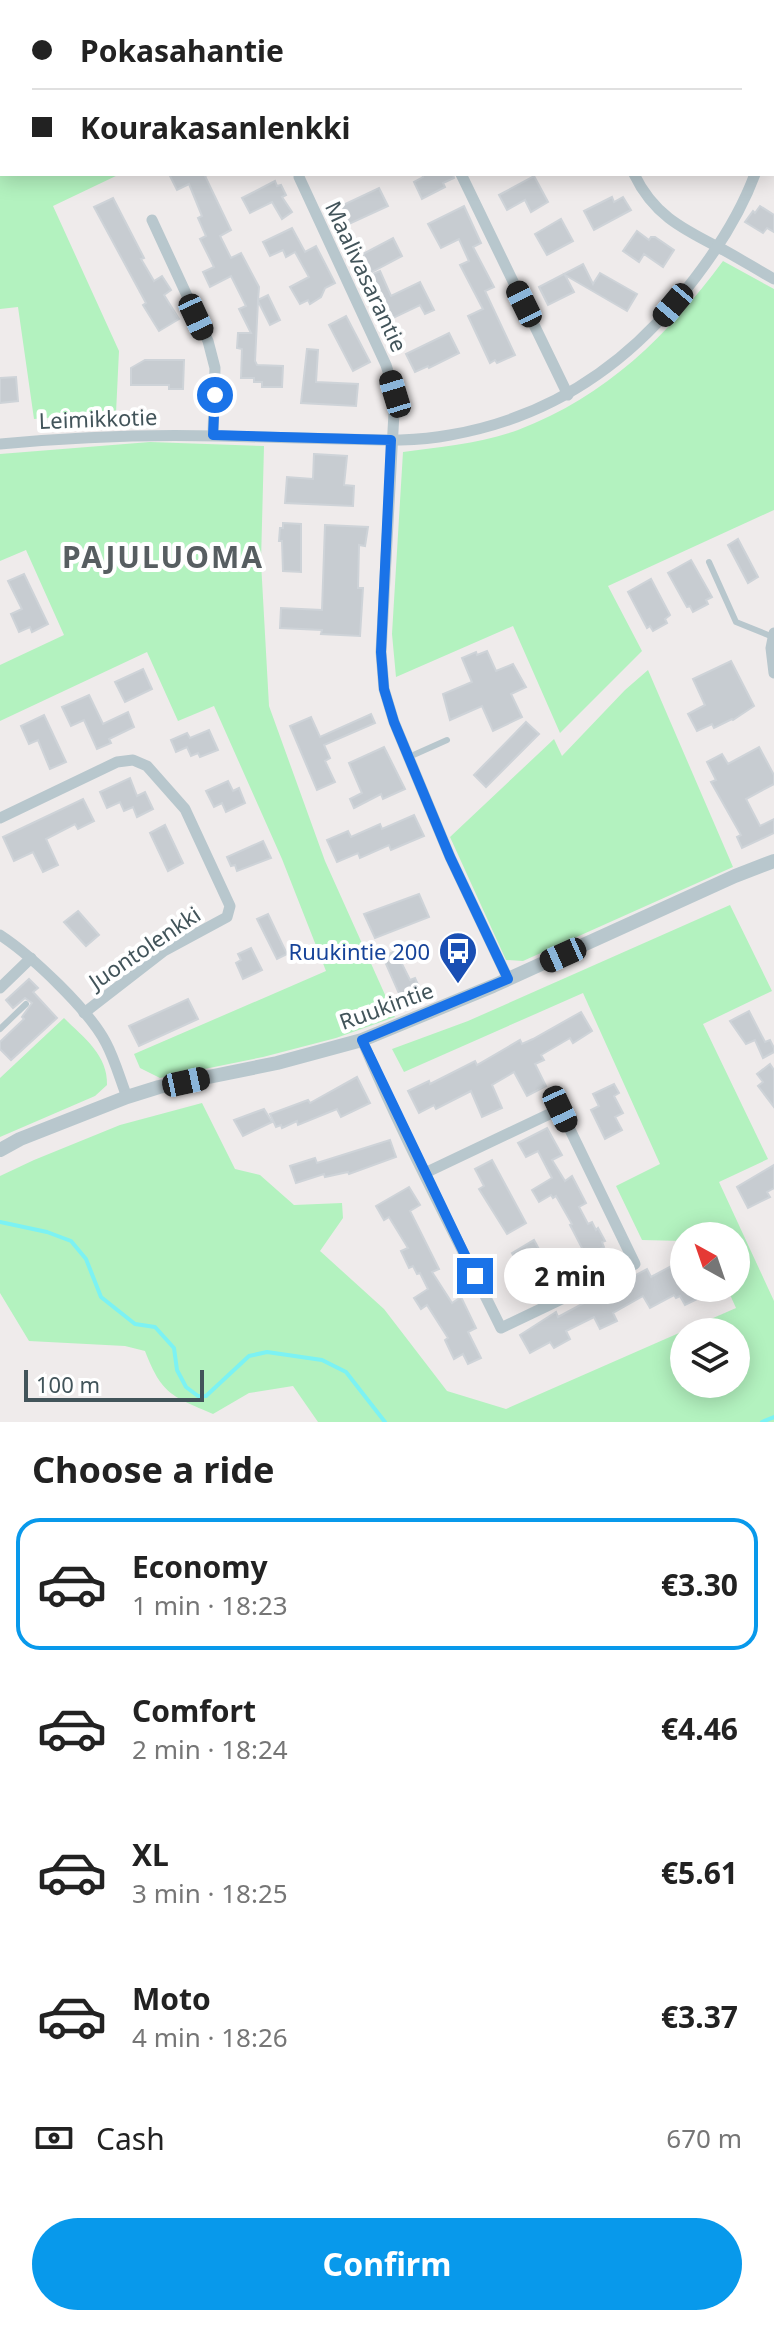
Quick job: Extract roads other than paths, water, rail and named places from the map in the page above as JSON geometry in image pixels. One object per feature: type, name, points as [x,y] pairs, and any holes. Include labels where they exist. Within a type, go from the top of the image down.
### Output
[{"type":"street","points":[[462,176],[568,395]]},
{"type":"street","points":[[635,176],[643,194],[655,208],[705,242],[774,279]]},
{"type":"street","name":"Leimikkotie","points":[[0,444],[88,436],[213,435],[391,440],[449,436],[519,417],[568,395],[612,364],[656,326],[691,284],[716,246],[746,197],[754,176]]},
{"type":"street","name":"Maalivasarantie","points":[[299,177],[386,365],[395,394],[381,652],[384,689],[450,857],[508,979]]},
{"type":"street","points":[[152,220],[208,341],[215,368],[213,435]]},
{"type":"street","points":[[773,635],[774,673]]},
{"type":"street","name":"Juontolenkki","points":[[0,818],[117,762],[133,760],[147,766],[185,809],[209,857],[230,906],[227,917],[164,951],[84,1013]]},
{"type":"street","name":"Ruukintie","points":[[0,1150],[48,1127],[127,1097],[362,1040],[774,861]]},
{"type":"street","points":[[0,935],[31,958],[84,1013],[106,1042],[127,1097]]},
{"type":"street","points":[[1,986],[31,958]]},
{"type":"street","points":[[362,1040],[425,1173],[501,1328],[635,1264],[560,1109],[425,1173]]},
{"type":"lane","points":[[709,562],[736,622],[773,635]]},
{"type":"lane","points":[[409,757],[447,740]]},
{"type":"lane","points":[[0,1029],[26,1004]]},
{"type":"waterway","name":"PAJULUOMA","points":[[0,1222],[47,1232],[71,1241],[86,1259],[101,1297],[135,1324],[155,1327],[174,1348],[177,1370],[186,1387],[198,1396],[206,1396],[249,1356],[267,1352],[322,1360],[346,1372],[385,1422]]},
{"type":"waterway","name":"PAJULUOMA","points":[[762,1422],[774,1417]]},
{"type":"place","name":"Ruukintie 200","points":[[458,985]]},
{"type":"district","name":"PAJULUOMA","points":[[163,556]]}]
